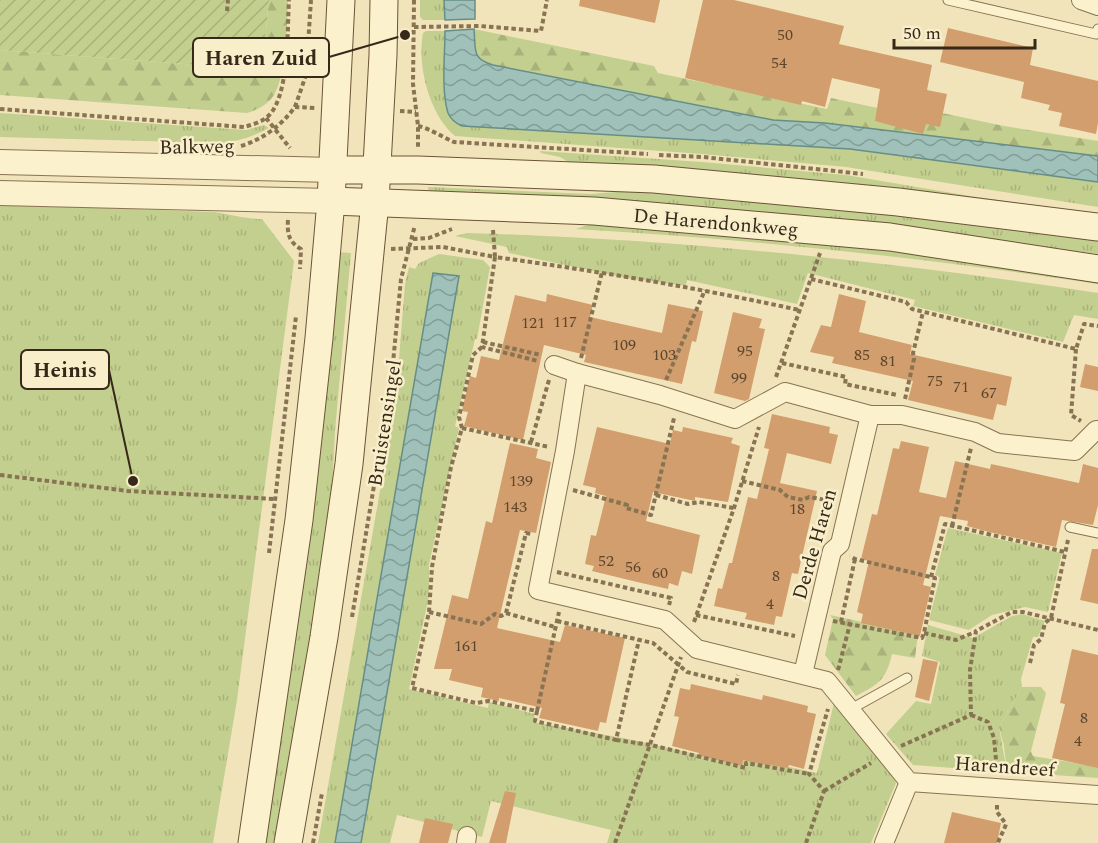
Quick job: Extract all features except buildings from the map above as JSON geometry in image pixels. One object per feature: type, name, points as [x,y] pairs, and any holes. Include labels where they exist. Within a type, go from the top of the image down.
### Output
[{"type":"main road","points":[[252,843],[299,520],[331,201],[341,0]]},
{"type":"main road","name":"Bruistensingel","points":[[288,843],[340,532],[349,464],[375,202],[384,0]]},
{"type":"main road","name":"De Harendonkweg","points":[[332,170],[418,170],[654,179],[898,202],[1098,227]]},
{"type":"main road","name":"De Harendonkweg","points":[[331,201],[594,211],[890,237],[1098,269]]},
{"type":"street","points":[[1081,0],[1098,6]]},
{"type":"street","name":"Balkweg","points":[[0,162],[332,170]]},
{"type":"street","points":[[0,193],[331,201]]},
{"type":"street","points":[[554,364],[735,419],[784,392],[870,415],[904,406],[975,432],[998,443],[1075,451],[1097,430]]},
{"type":"street","points":[[578,373],[538,590],[665,620],[698,649],[827,681],[909,782],[884,843]]},
{"type":"street","name":"Derde Haren","points":[[803,674],[832,551],[840,544],[870,415]]},
{"type":"street","name":"Harendreef","points":[[909,782],[1098,795]]},
{"type":"lane","points":[[948,0],[1096,34],[1098,29]]},
{"type":"lane","points":[[1070,527],[1098,533]]},
{"type":"lane","points":[[851,709],[908,678]]},
{"type":"path","points":[[227,11],[228,0]]},
{"type":"path","points":[[0,110],[244,126],[254,124],[266,118],[274,110],[281,95],[289,0]]},
{"type":"path","points":[[311,0],[306,75],[295,107],[335,109]]},
{"type":"path","points":[[414,0],[412,84],[416,112],[418,170]]},
{"type":"path","points":[[414,27],[480,26],[541,31],[548,0]]},
{"type":"path","name":"Balkweg","points":[[238,147],[275,129],[286,120],[295,107]]},
{"type":"path","points":[[380,110],[416,112]]},
{"type":"path","points":[[266,118],[292,152],[291,170]]},
{"type":"path","points":[[289,200],[287,232],[292,244],[302,249],[300,271]]},
{"type":"path","name":"Bruistensingel","points":[[351,620],[392,384],[401,279],[413,239],[416,203]]},
{"type":"path","points":[[483,228],[493,229],[495,257],[482,344],[473,355],[459,417],[462,429],[451,467],[432,567],[429,612],[412,688],[476,703],[489,701],[537,711]]},
{"type":"path","points":[[413,239],[429,238],[454,229]]},
{"type":"path","points":[[409,249],[443,247],[705,290],[800,310]]},
{"type":"path","points":[[808,252],[831,254]]},
{"type":"path","points":[[615,843],[734,508],[767,401],[820,253]]},
{"type":"path","points":[[578,373],[602,272]]},
{"type":"path","points":[[811,279],[906,302],[912,309],[923,312],[1077,350]]},
{"type":"path","points":[[660,395],[705,290]]},
{"type":"path","points":[[782,363],[846,377],[845,384],[904,406],[923,312]]},
{"type":"path","points":[[269,557],[296,315]]},
{"type":"path","points":[[1097,430],[1071,415],[1077,350],[1084,324],[1098,326]]},
{"type":"path","points":[[482,344],[554,364],[531,442]]},
{"type":"path","points":[[558,486],[627,505],[626,508],[651,515],[678,401]]},
{"type":"path","points":[[462,429],[565,451]]},
{"type":"path","points":[[952,526],[975,432]]},
{"type":"path","points":[[0,475],[128,491],[276,499]]},
{"type":"path","points":[[742,482],[780,490],[788,497],[803,500],[809,497],[850,505]]},
{"type":"path","points":[[656,495],[688,504],[699,502],[734,508]]},
{"type":"path","points":[[932,577],[945,524],[1065,552]]},
{"type":"path","points":[[1030,663],[1034,645],[1041,639],[1045,623],[1051,618],[1070,527]]},
{"type":"path","points":[[506,614],[526,533],[548,538]]},
{"type":"path","points":[[816,618],[922,638],[924,633],[936,578],[851,558],[840,544]]},
{"type":"path","points":[[841,622],[855,559]]},
{"type":"path","points":[[542,569],[671,598],[665,620]]},
{"type":"path","points":[[563,597],[535,721],[746,768],[747,763],[809,774],[824,791]]},
{"type":"path","points":[[429,612],[482,624],[495,615],[506,614],[555,627]]},
{"type":"path","points":[[924,633],[956,640],[1012,612],[1023,612],[1098,630]]},
{"type":"path","points":[[696,615],[811,640]]},
{"type":"path","points":[[557,621],[639,640],[616,740]]},
{"type":"path","points":[[809,774],[850,624]]},
{"type":"path","points":[[971,715],[970,670],[976,631]]},
{"type":"path","points":[[806,843],[824,791],[887,754],[971,715]]},
{"type":"path","points":[[971,715],[988,723],[994,738],[999,788],[997,812],[1006,824],[998,843]]},
{"type":"path","points":[[313,843],[323,784]]},
{"type":"green space","points":[[0,0],[269,0],[262,70],[0,50]]},
{"type":"green space","points":[[269,0],[288,0],[283,63],[274,95],[266,104],[251,112],[0,95],[0,50],[262,70]]},
{"type":"green space","points":[[420,0],[444,0],[445,20],[423,20],[420,17]]},
{"type":"green space","points":[[474,29],[654,66],[658,73],[827,109],[831,98],[920,117],[923,109],[1004,126],[1098,141],[1098,156],[825,123],[773,120],[493,65],[481,60],[478,56]]},
{"type":"green space","points":[[445,31],[445,98],[462,126],[850,149],[1098,182],[1098,207],[846,167],[455,136],[438,115],[427,89],[422,60],[423,33]]},
{"type":"green space","points":[[0,113],[246,130],[264,125],[269,128],[232,142],[218,143],[0,137]]},
{"type":"green space","points":[[540,151],[846,175],[1098,214],[570,163],[560,157]]},
{"type":"green space","points":[[428,187],[591,194],[628,191],[701,192],[1098,238],[1098,254],[894,227],[429,193]]},
{"type":"green space","points":[[0,204],[213,212],[262,219],[294,261],[237,700],[213,843],[0,843]]},
{"type":"green space","points":[[596,222],[891,248],[1098,276],[1098,284],[838,251],[707,238],[576,229]]},
{"type":"green space","points":[[467,233],[704,246],[1020,281],[1098,293],[1098,319],[1074,315],[1063,342],[913,306],[915,300],[808,273],[797,304],[687,280],[686,286],[626,278],[509,253],[507,247],[455,236]]},
{"type":"green space","points":[[337,252],[351,253],[335,431],[330,530],[279,843],[263,843]]},
{"type":"green space","points":[[439,254],[483,260],[490,267],[477,339],[475,339],[455,426],[459,428],[429,565],[429,596],[409,689],[488,708],[489,702],[535,714],[533,722],[623,738],[737,763],[743,757],[817,773],[835,699],[893,774],[896,783],[871,843],[607,843],[611,830],[491,801],[482,837],[397,815],[390,843],[361,843],[430,445],[433,274],[335,843],[318,843],[386,457],[397,384],[405,284],[409,267],[415,269],[419,263]]},
{"type":"green space","points":[[948,528],[1062,553],[1048,612],[1025,607],[992,615],[969,630],[929,620],[940,577],[935,575]]},
{"type":"green space","points":[[1022,614],[1045,621],[1038,637],[1033,637],[1021,679],[1022,687],[999,727],[1007,772],[913,765],[886,734],[916,701],[931,704],[940,662],[922,656],[928,625],[973,638],[1012,616]]},
{"type":"green space","points":[[830,615],[918,634],[915,658],[892,654],[884,676],[856,696],[825,655],[833,619]]},
{"type":"green space","points":[[1022,687],[1041,687],[1046,693],[1031,751],[1033,756],[1098,767],[1098,778],[1007,772],[999,727]]},
{"type":"water","points":[[444,0],[475,0],[475,19],[445,20]]},
{"type":"water","points":[[474,29],[478,56],[486,63],[493,65],[773,120],[825,123],[1098,156],[1098,182],[850,149],[462,126],[450,118],[446,104],[445,31]]},
{"type":"water","points":[[433,273],[459,276],[361,843],[335,843]]},
{"type":"place","name":"Haren Zuid","points":[[405,35]]},
{"type":"place","name":"Heinis","points":[[133,481]]}]
